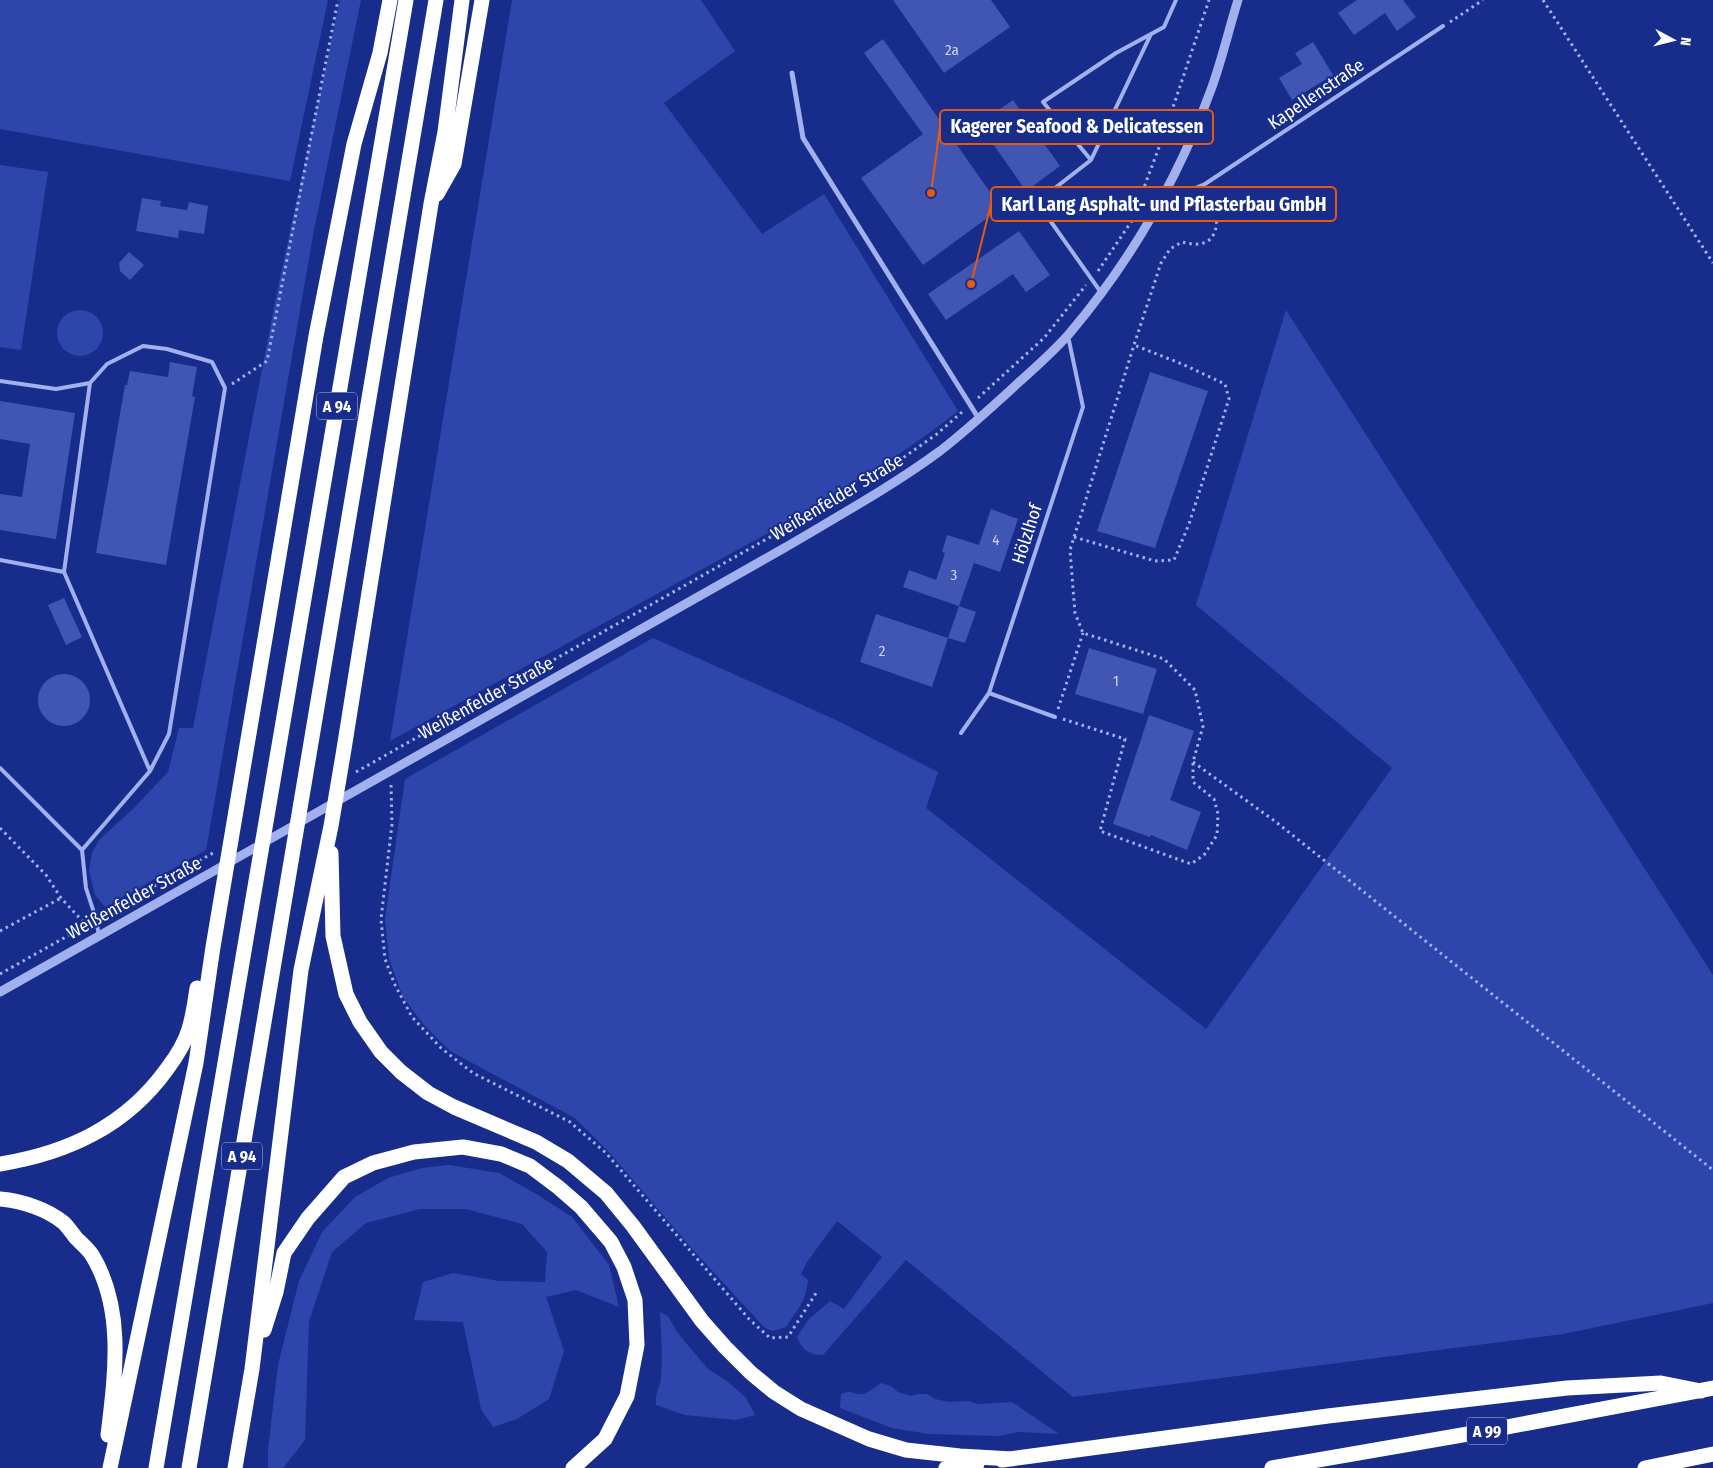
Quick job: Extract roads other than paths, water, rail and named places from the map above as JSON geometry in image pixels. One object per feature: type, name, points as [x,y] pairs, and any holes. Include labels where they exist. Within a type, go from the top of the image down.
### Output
[{"type":"highway","points":[[108,1468],[196,1063],[213,947],[316,336],[354,144],[380,53],[390,0]]},
{"type":"highway","name":"A 94","points":[[156,1468],[406,0]]},
{"type":"highway","name":"A 94","points":[[189,1468],[436,0]]},
{"type":"highway","points":[[235,1468],[252,1369],[301,970],[331,826],[344,749],[444,132],[462,0]]},
{"type":"highway","points":[[431,204],[454,164],[482,0]]},
{"type":"highway","points":[[331,826],[333,936],[346,994],[360,1022],[376,1044],[401,1072],[428,1093],[454,1108],[536,1142],[568,1162],[606,1193],[633,1226],[702,1321],[725,1347],[766,1386],[801,1409],[868,1439],[906,1450],[1012,1459]]},
{"type":"highway","points":[[0,1164],[51,1153],[78,1142],[123,1116],[144,1097],[175,1058],[189,1030],[199,977],[213,947]]},
{"type":"highway","points":[[252,1369],[276,1292],[284,1253],[308,1218],[344,1177],[373,1163],[414,1152],[463,1147],[501,1154],[530,1166],[558,1186],[581,1207],[611,1242],[624,1267],[635,1300],[637,1345],[627,1396],[605,1439],[573,1468]]},
{"type":"highway","points":[[0,1199],[14,1200],[40,1209],[63,1223],[91,1254],[108,1290],[115,1331],[115,1377],[105,1457],[108,1468]]},
{"type":"highway","points":[[946,1468],[1328,1416],[1567,1388],[1661,1383],[1707,1390]]},
{"type":"highway","name":"A 99","points":[[1272,1468],[1707,1390]]},
{"type":"highway","points":[[1645,1468],[1713,1454]]},
{"type":"street","name":"Weißenfelder Straße","points":[[0,992],[786,547],[889,486],[941,450],[979,419],[1067,336],[1102,293],[1131,250],[1161,202],[1192,136],[1212,86],[1238,0]]},
{"type":"street","points":[[792,73],[803,138],[979,419]]},
{"type":"lane","points":[[1091,160],[1043,102],[1116,53],[1164,27],[1176,0]]},
{"type":"lane","name":"Kapellenstraße","points":[[1161,202],[1205,184],[1443,26]]},
{"type":"lane","points":[[1102,293],[1037,202],[1091,160],[1151,34]]},
{"type":"lane","name":"Hölzlhof","points":[[961,733],[989,693],[1083,407],[1067,336]]},
{"type":"lane","points":[[82,850],[150,771],[169,734],[225,388],[212,362],[167,350],[142,346],[107,364],[90,383],[64,572],[150,771]]},
{"type":"lane","points":[[0,381],[56,389],[90,383]]},
{"type":"lane","points":[[0,560],[64,572]]},
{"type":"lane","points":[[989,693],[1055,717]]},
{"type":"lane","points":[[0,768],[82,850],[86,888],[96,919],[99,936]]},
{"type":"place","name":"Kagerer Seafood & Delicatessen","points":[[931,193]]},
{"type":"place","name":"Karl Lang Asphalt- und Pflasterbau GmbH","points":[[971,284]]}]
